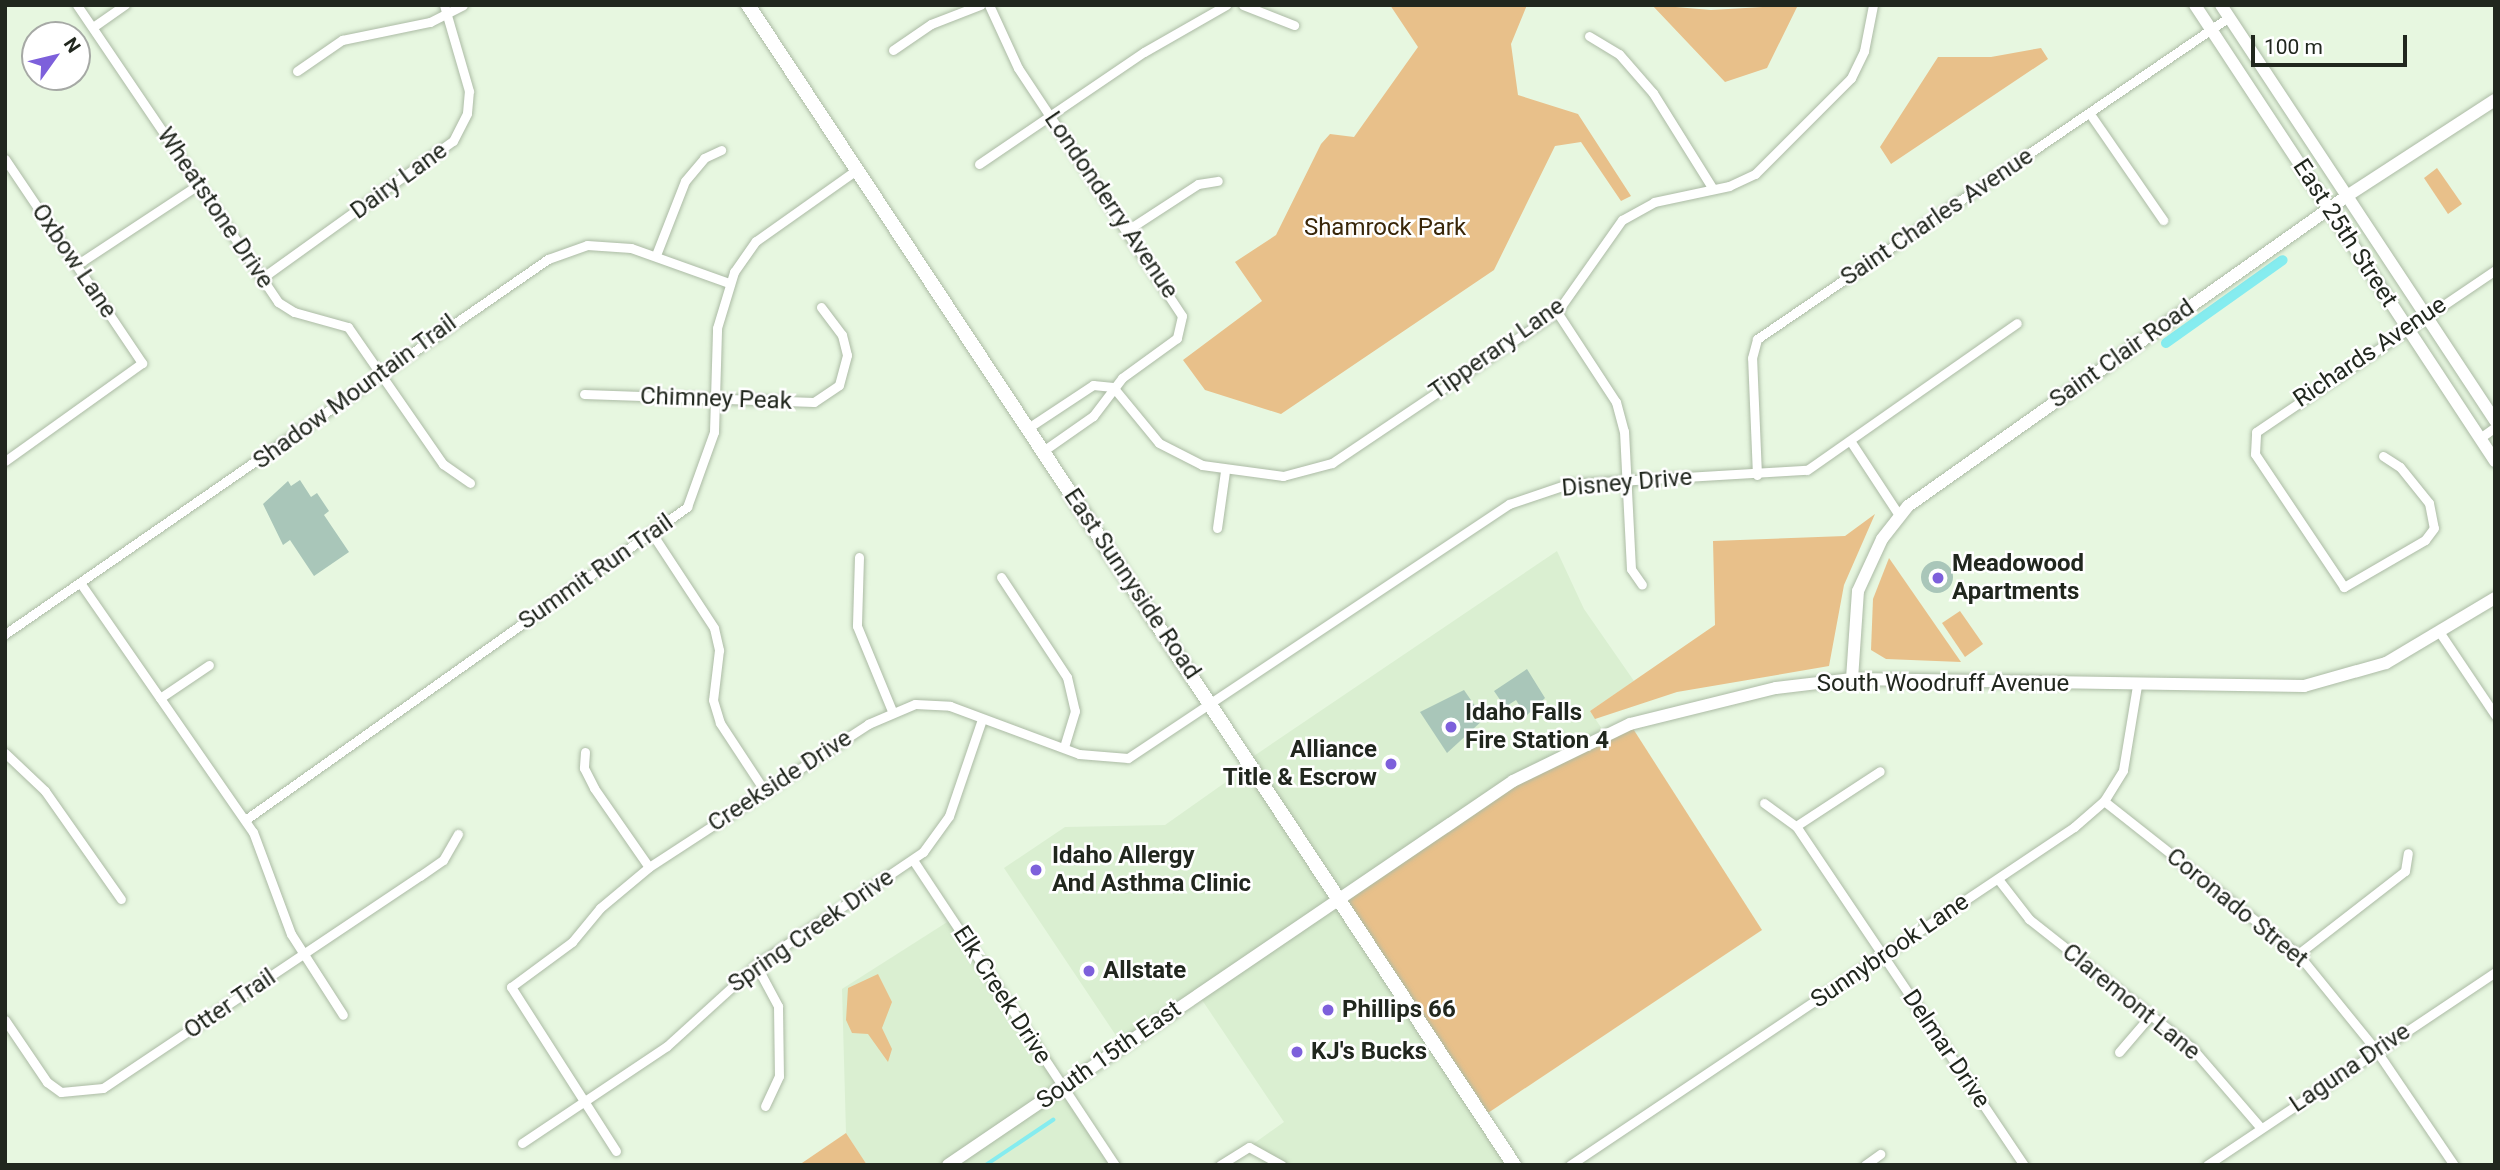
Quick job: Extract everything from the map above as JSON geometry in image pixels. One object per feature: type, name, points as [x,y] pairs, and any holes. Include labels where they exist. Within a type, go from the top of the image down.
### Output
[{"type":"main road","name":"East Sunnyside Road","points":[[748,5],[855,171],[1211,704],[1514,1165]]},
{"type":"street","name":"Wheatstone Drive","points":[[77,5],[262,278],[294,312],[348,327],[382,372],[443,464],[470,483]]},
{"type":"street","points":[[93,27],[125,5]]},
{"type":"street","points":[[297,71],[342,40],[463,5]]},
{"type":"street","points":[[893,50],[931,24],[980,5]]},
{"type":"street","name":"Londonderry Avenue","points":[[989,5],[1006,47],[1178,305],[1181,329],[1113,387],[1110,400],[1093,416],[1043,451]]},
{"type":"street","points":[[979,164],[1144,52],[1226,5]]},
{"type":"street","points":[[1243,5],[1294,25]]},
{"type":"street","name":"Tipperary Lane","points":[[1113,387],[1159,443],[1179,456],[1225,471],[1283,476],[1332,463],[1557,312],[1622,220],[1654,202],[1713,189],[1755,174],[1851,78],[1864,51],[1873,5]]},
{"type":"street","name":"East 25th Street","points":[[2195,5],[2495,461]]},
{"type":"street","name":"East 25th Street","points":[[2221,5],[2495,421]]},
{"type":"street","name":"Dairy Lane","points":[[262,278],[453,141],[467,113],[468,91],[446,10]]},
{"type":"street","name":"Saint Charles Avenue","points":[[1757,475],[1752,358],[1757,339],[2229,18]]},
{"type":"street","points":[[1589,36],[1619,54],[1646,84],[1713,189]]},
{"type":"street","name":"Saint Clair Road","points":[[1852,679],[1850,641],[1858,591],[1873,554],[1899,514],[2329,209],[2495,100]]},
{"type":"street","points":[[2090,114],[2163,220]]},
{"type":"street","points":[[656,255],[685,181],[704,158],[721,150]]},
{"type":"street","name":"Oxbow Lane","points":[[5,159],[142,363],[5,461]]},
{"type":"street","name":"Summit Run Trail","points":[[245,820],[359,734],[653,535],[687,507],[698,488],[714,432],[712,401],[717,328],[729,283],[756,241],[855,171]]},
{"type":"street","points":[[1129,229],[1198,184],[1218,181]]},
{"type":"street","points":[[78,264],[198,185]]},
{"type":"street","name":"Shadow Mountain Trail","points":[[5,634],[81,584],[525,271],[573,247],[601,245],[656,255],[729,283]]},
{"type":"street","name":"Richards Avenue","points":[[2383,456],[2400,467],[2429,503],[2434,528],[2353,585],[2338,582],[2255,454],[2256,432],[2424,314],[2495,270]]},
{"type":"street","name":"Chimney Peak","points":[[583,394],[712,401],[814,402],[828,396],[843,379],[847,345],[821,307]]},
{"type":"street","points":[[1557,312],[1616,402],[1624,431],[1631,569],[1642,585]]},
{"type":"street","name":"Disney Drive","points":[[1211,704],[1509,504],[1568,484],[1807,470],[1851,442],[2017,323]]},
{"type":"street","points":[[1028,428],[1093,384],[1113,387]]},
{"type":"street","points":[[2480,438],[2495,427]]},
{"type":"street","points":[[1851,442],[1899,514]]},
{"type":"street","points":[[1217,528],[1225,471]]},
{"type":"street","points":[[653,535],[714,628],[719,650],[713,700],[720,723],[764,790]]},
{"type":"street","points":[[859,557],[857,626],[892,711]]},
{"type":"street","points":[[1001,577],[1067,677],[1074,711],[1064,747]]},
{"type":"street","points":[[81,584],[245,820],[262,848],[282,913],[303,954],[343,1015]]},
{"type":"street","name":"South Woodruff Avenue","points":[[1339,898],[1513,781],[1630,724],[1752,692],[1852,679],[2304,686],[2372,670],[2441,633],[2495,598]]},
{"type":"street","points":[[2441,633],[2495,715]]},
{"type":"street","points":[[160,698],[209,665]]},
{"type":"street","name":"Sunnybrook Lane","points":[[1570,1165],[1998,879],[2104,801],[2127,761],[2137,685]]},
{"type":"street","name":"Creekside Drive","points":[[584,1101],[511,986],[572,942],[600,908],[649,867],[764,790],[892,711],[915,704],[950,706],[1079,754],[1128,758],[1211,704]]},
{"type":"street","name":"Spring Creek Drive","points":[[522,1143],[667,1046],[756,965],[913,860],[936,839],[949,816],[982,719]]},
{"type":"street","points":[[585,752],[584,768],[594,788],[649,867]]},
{"type":"street","points":[[5,753],[45,791],[121,899]]},
{"type":"street","points":[[1796,826],[1880,771]]},
{"type":"street","name":"Coronado Street","points":[[2104,801],[2298,954],[2376,1050],[2454,1165]]},
{"type":"street","name":"Delmar Drive","points":[[1764,803],[1796,826],[2024,1165]]},
{"type":"street","name":"Otter Trail","points":[[5,1020],[47,1082],[77,1094],[103,1088],[443,860],[458,834]]},
{"type":"street","points":[[2298,954],[2405,871],[2408,853]]},
{"type":"street","name":"Elk Creek Drive","points":[[913,860],[1115,1165]]},
{"type":"street","name":"Claremont Lane","points":[[1998,879],[2029,919],[2190,1047],[2261,1128]]},
{"type":"street","name":"South 15th East","points":[[948,1165],[1339,898]]},
{"type":"street","points":[[756,965],[778,1006],[779,1076],[765,1106]]},
{"type":"street","name":"Laguna Drive","points":[[2207,1165],[2495,972]]},
{"type":"street","points":[[2119,1052],[2149,1017]]},
{"type":"street","points":[[584,1101],[616,1151]]},
{"type":"street","points":[[1220,1165],[1249,1147],[1282,1165]]},
{"type":"street","points":[[1865,1165],[1880,1154]]},
{"type":"shaded area","points":[[1557,551],[1584,609],[1634,681],[1590,711],[1606,735],[1339,899],[1514,1165],[1282,1165],[1249,1147],[1284,1122],[1198,994],[1123,1046],[1004,868],[1065,827],[1165,825],[1250,765],[1248,760]]},
{"type":"shaded area","points":[[952,919],[1114,1165],[867,1165],[846,1133],[842,989]]},
{"type":"green space","name":"Shamrock Park","points":[[1390,5],[1527,5],[1511,44],[1518,95],[1578,114],[1631,196],[1621,201],[1581,142],[1555,146],[1494,270],[1281,414],[1205,390],[1183,360],[1262,301],[1235,262],[1276,235],[1321,144],[1330,134],[1354,137],[1418,47]]},
{"type":"green space","points":[[1652,5],[1711,10],[1798,5],[1767,68],[1725,82]]},
{"type":"green space","points":[[2041,48],[2048,59],[1891,164],[1880,147],[1938,57],[1991,57]]},
{"type":"green space","points":[[2437,168],[2462,204],[2448,214],[2424,178]]},
{"type":"green space","points":[[1875,514],[1844,585],[1829,666],[1677,692],[1595,719],[1590,711],[1715,625],[1713,541],[1845,536]]},
{"type":"green space","points":[[1889,558],[1961,662],[1886,659],[1871,650],[1873,599]]},
{"type":"green space","points":[[1960,611],[1983,644],[1965,657],[1942,623]]},
{"type":"green space","points":[[1630,724],[1762,930],[1482,1117],[1339,898],[1537,767]]},
{"type":"green space","points":[[878,974],[892,1002],[882,1028],[892,1049],[888,1062],[868,1034],[852,1033],[846,1020],[848,988]]},
{"type":"green space","points":[[846,1133],[867,1165],[799,1165]]},
{"type":"building","points":[[300,480],[311,497],[317,493],[329,511],[324,515],[349,552],[314,576],[290,540],[283,545],[263,504],[288,481],[291,486]]},
{"type":"building","name":"Meadowood Apartments","points":[[1937,561],[1948,566],[1953,577],[1948,588],[1937,593],[1926,588],[1921,577],[1926,566]]},
{"type":"building","points":[[1527,669],[1545,698],[1526,716],[1516,700],[1505,707],[1494,691]]},
{"type":"building","name":"Idaho Falls Fire Station 4","points":[[1464,690],[1484,719],[1447,753],[1420,712]]},
{"type":"waterway","points":[[2166,343],[2283,260]]},
{"type":"waterway","points":[[986,1165],[1053,1120]]},
{"type":"place","name":"Meadowood Apartments","points":[[1938,578]]},
{"type":"place","name":"Idaho Falls Fire Station 4","points":[[1451,727]]},
{"type":"place","name":"Alliance Title & Escrow","points":[[1391,764]]},
{"type":"place","name":"Idaho Allergy And Asthma Clinic","points":[[1036,870]]},
{"type":"place","name":"Allstate","points":[[1089,971]]},
{"type":"place","name":"Phillips 66","points":[[1328,1010]]},
{"type":"place","name":"KJ's Bucks","points":[[1297,1052]]}]
